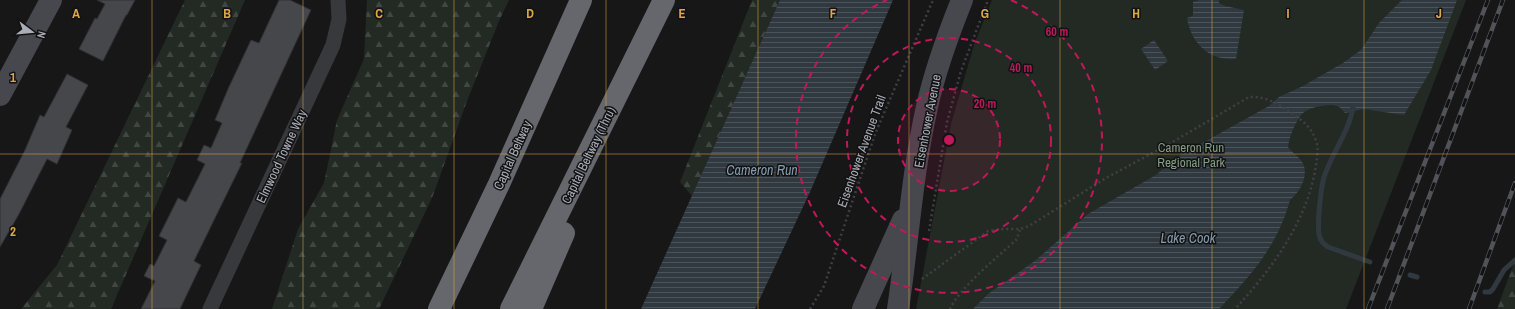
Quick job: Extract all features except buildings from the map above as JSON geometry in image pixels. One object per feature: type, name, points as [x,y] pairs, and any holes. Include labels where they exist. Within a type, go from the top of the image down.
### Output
[{"type":"highway","name":"Capital Beltway","points":[[439,309],[499,184],[581,0]]},
{"type":"highway","name":"Capital Beltway (Thru)","points":[[511,309],[664,0]]},
{"type":"highway","points":[[531,309],[664,0]]},
{"type":"main road","points":[[0,95],[51,0]]},
{"type":"main road","name":"Eisenhower Avenue","points":[[898,309],[927,108],[935,74],[962,0]]},
{"type":"main road","name":"Eisenhower Avenue","points":[[864,309],[913,199]]},
{"type":"street","name":"Elmwood Towne Way","points":[[210,309],[332,45],[339,19],[338,0]]},
{"type":"path","name":"Eisenhower Avenue Trail","points":[[810,309],[824,286],[875,134],[933,0]]},
{"type":"path","points":[[928,237],[947,122],[961,71],[988,0]]},
{"type":"path","points":[[922,273],[920,280],[988,231],[1020,229],[1029,226],[1106,178],[1171,143],[1249,97],[1258,96],[1274,100],[1306,123],[1317,143],[1317,159],[1312,188],[1298,220],[1281,252],[1260,281],[1236,309]]},
{"type":"path","points":[[950,308],[972,282],[1017,239],[1020,229]]},
{"type":"green space","points":[[185,0],[245,0],[111,309],[21,309],[57,265]]},
{"type":"green space","points":[[367,0],[509,0],[467,101],[432,198],[379,309],[272,309],[298,229],[324,183],[337,120],[364,59]]},
{"type":"green space","points":[[752,0],[780,0],[692,196],[680,182]]},
{"type":"green space","name":"Cameron Run Regional Park","points":[[992,0],[1466,0],[1346,309],[916,309],[951,124],[974,45]]},
{"type":"green space","points":[[1515,260],[1515,309],[1497,309]]},
{"type":"water","name":"Cameron Run","points":[[780,0],[893,0],[810,192],[755,309],[641,309]]},
{"type":"water","points":[[1199,0],[1219,0],[1219,3],[1225,6],[1244,10],[1236,59],[1218,57],[1203,49],[1197,42],[1189,27],[1187,18],[1193,16],[1193,2]]},
{"type":"water","name":"Lake Cook","points":[[1402,0],[1457,0],[1431,70],[1404,115],[1364,109],[1345,113],[1339,107],[1331,105],[1315,107],[1303,113],[1293,129],[1288,147],[1303,163],[1305,169],[1304,180],[1298,191],[1290,200],[1285,217],[1278,232],[1262,259],[1219,309],[973,309],[988,294],[1036,260],[1088,214],[1156,175],[1177,157],[1269,106],[1279,97],[1303,86],[1343,63],[1361,50],[1379,23]]},
{"type":"water","points":[[1154,40],[1168,61],[1155,70],[1141,49]]},
{"type":"waterway","points":[[1353,107],[1348,125],[1324,177],[1319,208],[1319,233],[1323,243],[1328,247],[1370,262]]},
{"type":"waterway","points":[[1485,292],[1490,292],[1493,289],[1504,270],[1515,260]]},
{"type":"waterway","points":[[1410,275],[1417,277]]},
{"type":"railway","points":[[1368,309],[1488,0]]},
{"type":"railway","points":[[1387,309],[1503,0]]},
{"type":"railway","points":[[1469,309],[1515,183]]}]
